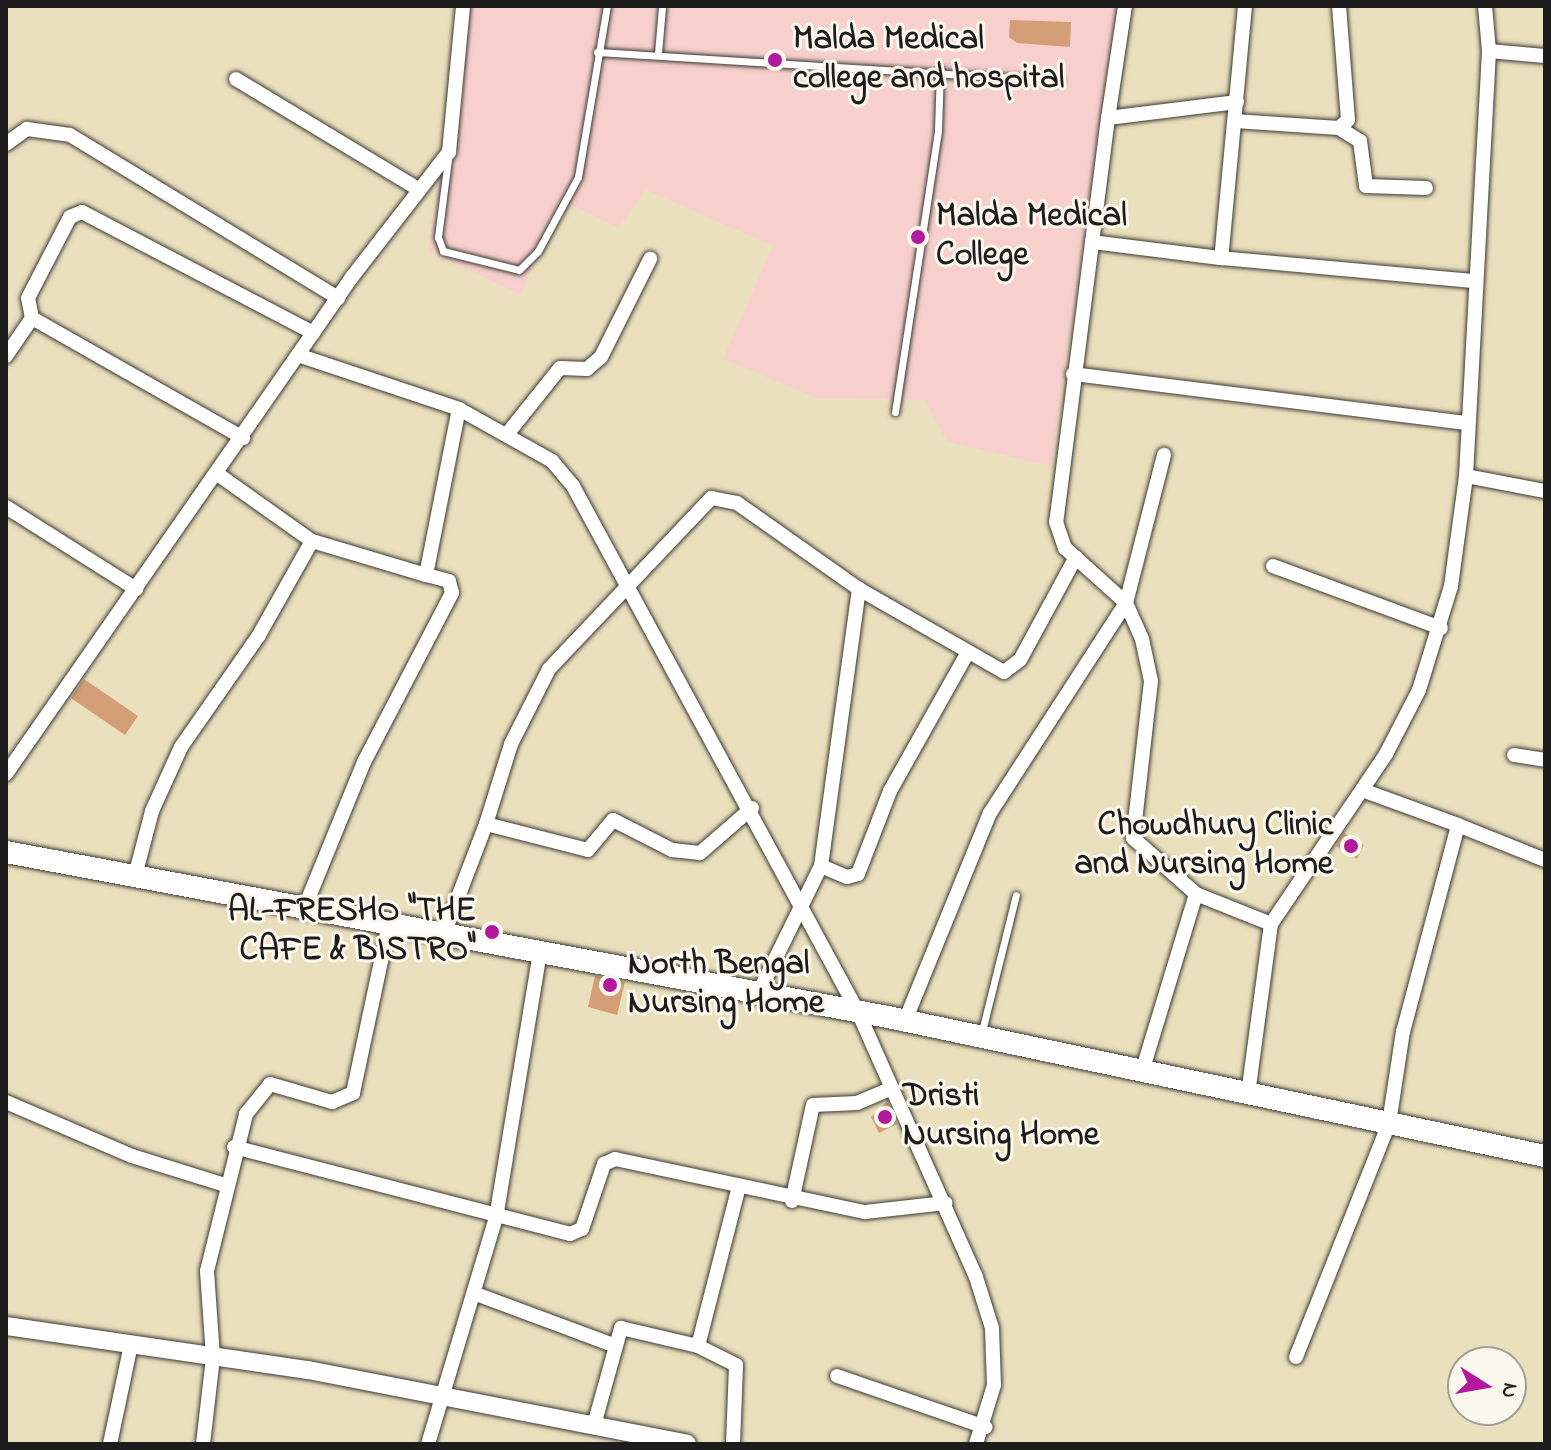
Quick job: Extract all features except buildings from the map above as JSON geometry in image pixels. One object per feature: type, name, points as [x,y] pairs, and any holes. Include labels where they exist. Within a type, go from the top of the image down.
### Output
[{"type":"main road","points":[[6,852],[905,1021],[1545,1156]]},
{"type":"street","points":[[6,774],[219,475],[313,333],[418,189],[449,152],[463,6]]},
{"type":"street","points":[[1125,6],[1073,374],[1057,535],[1126,603],[1151,681],[1133,838],[1196,894],[1271,924]]},
{"type":"street","points":[[1221,258],[1245,6]]},
{"type":"street","points":[[1339,6],[1351,108],[1339,128]]},
{"type":"street","points":[[1248,1094],[1271,924],[1365,791],[1419,690],[1441,628],[1466,476],[1474,281],[1489,51],[1485,6]]},
{"type":"street","points":[[1489,51],[1545,56]]},
{"type":"street","points":[[236,79],[418,189]]},
{"type":"street","points":[[1108,118],[1237,102]]},
{"type":"street","points":[[1235,121],[1339,128],[1360,141],[1366,186],[1426,188]]},
{"type":"street","points":[[6,144],[27,129],[70,135],[338,298]]},
{"type":"street","points":[[243,438],[32,318],[26,301],[70,217],[82,212],[313,333]]},
{"type":"street","points":[[1092,242],[1221,258],[1474,281]]},
{"type":"street","points":[[508,433],[560,368],[587,369],[601,357],[650,259]]},
{"type":"street","points":[[6,356],[32,318]]},
{"type":"street","points":[[298,355],[459,409],[508,433],[563,471],[752,808],[858,1012],[945,1203],[992,1328],[994,1385],[985,1427],[976,1444]]},
{"type":"street","points":[[1073,374],[1467,423]]},
{"type":"street","points":[[426,575],[459,409]]},
{"type":"street","points":[[905,1021],[990,813],[1126,603],[1164,455]]},
{"type":"street","points":[[219,475],[312,541],[449,581],[452,593],[364,762],[304,909]]},
{"type":"street","points":[[1466,476],[1545,491]]},
{"type":"street","points":[[444,934],[486,824],[511,744],[549,669],[626,584],[719,496],[859,589],[968,652],[1010,672],[1076,557]]},
{"type":"street","points":[[6,507],[136,589]]},
{"type":"street","points":[[135,876],[152,811],[181,747],[259,635],[312,541]]},
{"type":"street","points":[[1273,566],[1441,628]]},
{"type":"street","points":[[758,994],[805,910],[821,866],[859,589]]},
{"type":"street","points":[[821,866],[847,877],[858,874],[890,791],[968,652]]},
{"type":"street","points":[[1514,755],[1545,760]]},
{"type":"street","points":[[1365,791],[1545,860]]},
{"type":"street","points":[[486,824],[588,850],[613,820],[672,850],[700,853],[752,808]]},
{"type":"street","points":[[1296,1357],[1389,1123],[1403,1032],[1458,825]]},
{"type":"street","points":[[1142,1072],[1196,894]]},
{"type":"street","points":[[203,1444],[213,1357],[207,1271],[234,1147],[263,1087],[289,1084],[332,1102],[353,1093],[389,924]]},
{"type":"street","points":[[428,1444],[440,1395],[476,1294],[496,1218],[540,952]]},
{"type":"street","points":[[792,1201],[813,1105],[857,1103],[892,1088]]},
{"type":"street","points":[[6,1102],[132,1156],[225,1185]]},
{"type":"street","points":[[234,1147],[496,1218],[577,1234],[604,1164],[615,1159],[738,1190],[865,1212],[945,1203]]},
{"type":"street","points":[[698,1346],[738,1190]]},
{"type":"street","points":[[476,1294],[613,1345]]},
{"type":"street","points":[[6,1326],[440,1395],[687,1444]]},
{"type":"street","points":[[594,1425],[613,1345],[627,1326],[698,1346],[736,1365],[733,1444]]},
{"type":"street","points":[[110,1444],[131,1344]]},
{"type":"street","points":[[837,1376],[985,1427]]},
{"type":"lane","points":[[449,152],[438,237],[443,251],[519,270],[538,251],[578,177],[607,6]]},
{"type":"lane","points":[[654,6],[662,6],[658,53]]},
{"type":"lane","points":[[597,52],[940,69],[1060,81]]},
{"type":"lane","points":[[895,412],[938,130],[940,69]]},
{"type":"lane","points":[[980,1037],[1016,895]]},
{"type":"shaded area","name":"Malda Medical College","points":[[466,6],[1117,6],[1051,466],[947,442],[925,400],[817,398],[723,359],[773,246],[646,190],[618,228],[560,199],[521,295],[428,251]]},
{"type":"place","name":"Malda Medical college and hospital","points":[[775,60]]},
{"type":"place","name":"Malda Medical College","points":[[918,237]]},
{"type":"place","name":"Chowdhury Clinic and Nursing Home","points":[[1351,846]]},
{"type":"place","name":"AL-FRESHO \"THE CAFE & BISTRO\"","points":[[492,932]]},
{"type":"place","name":"North Bengal Nursing Home","points":[[610,985]]},
{"type":"place","name":"Dristi Nursing Home","points":[[885,1117]]}]
